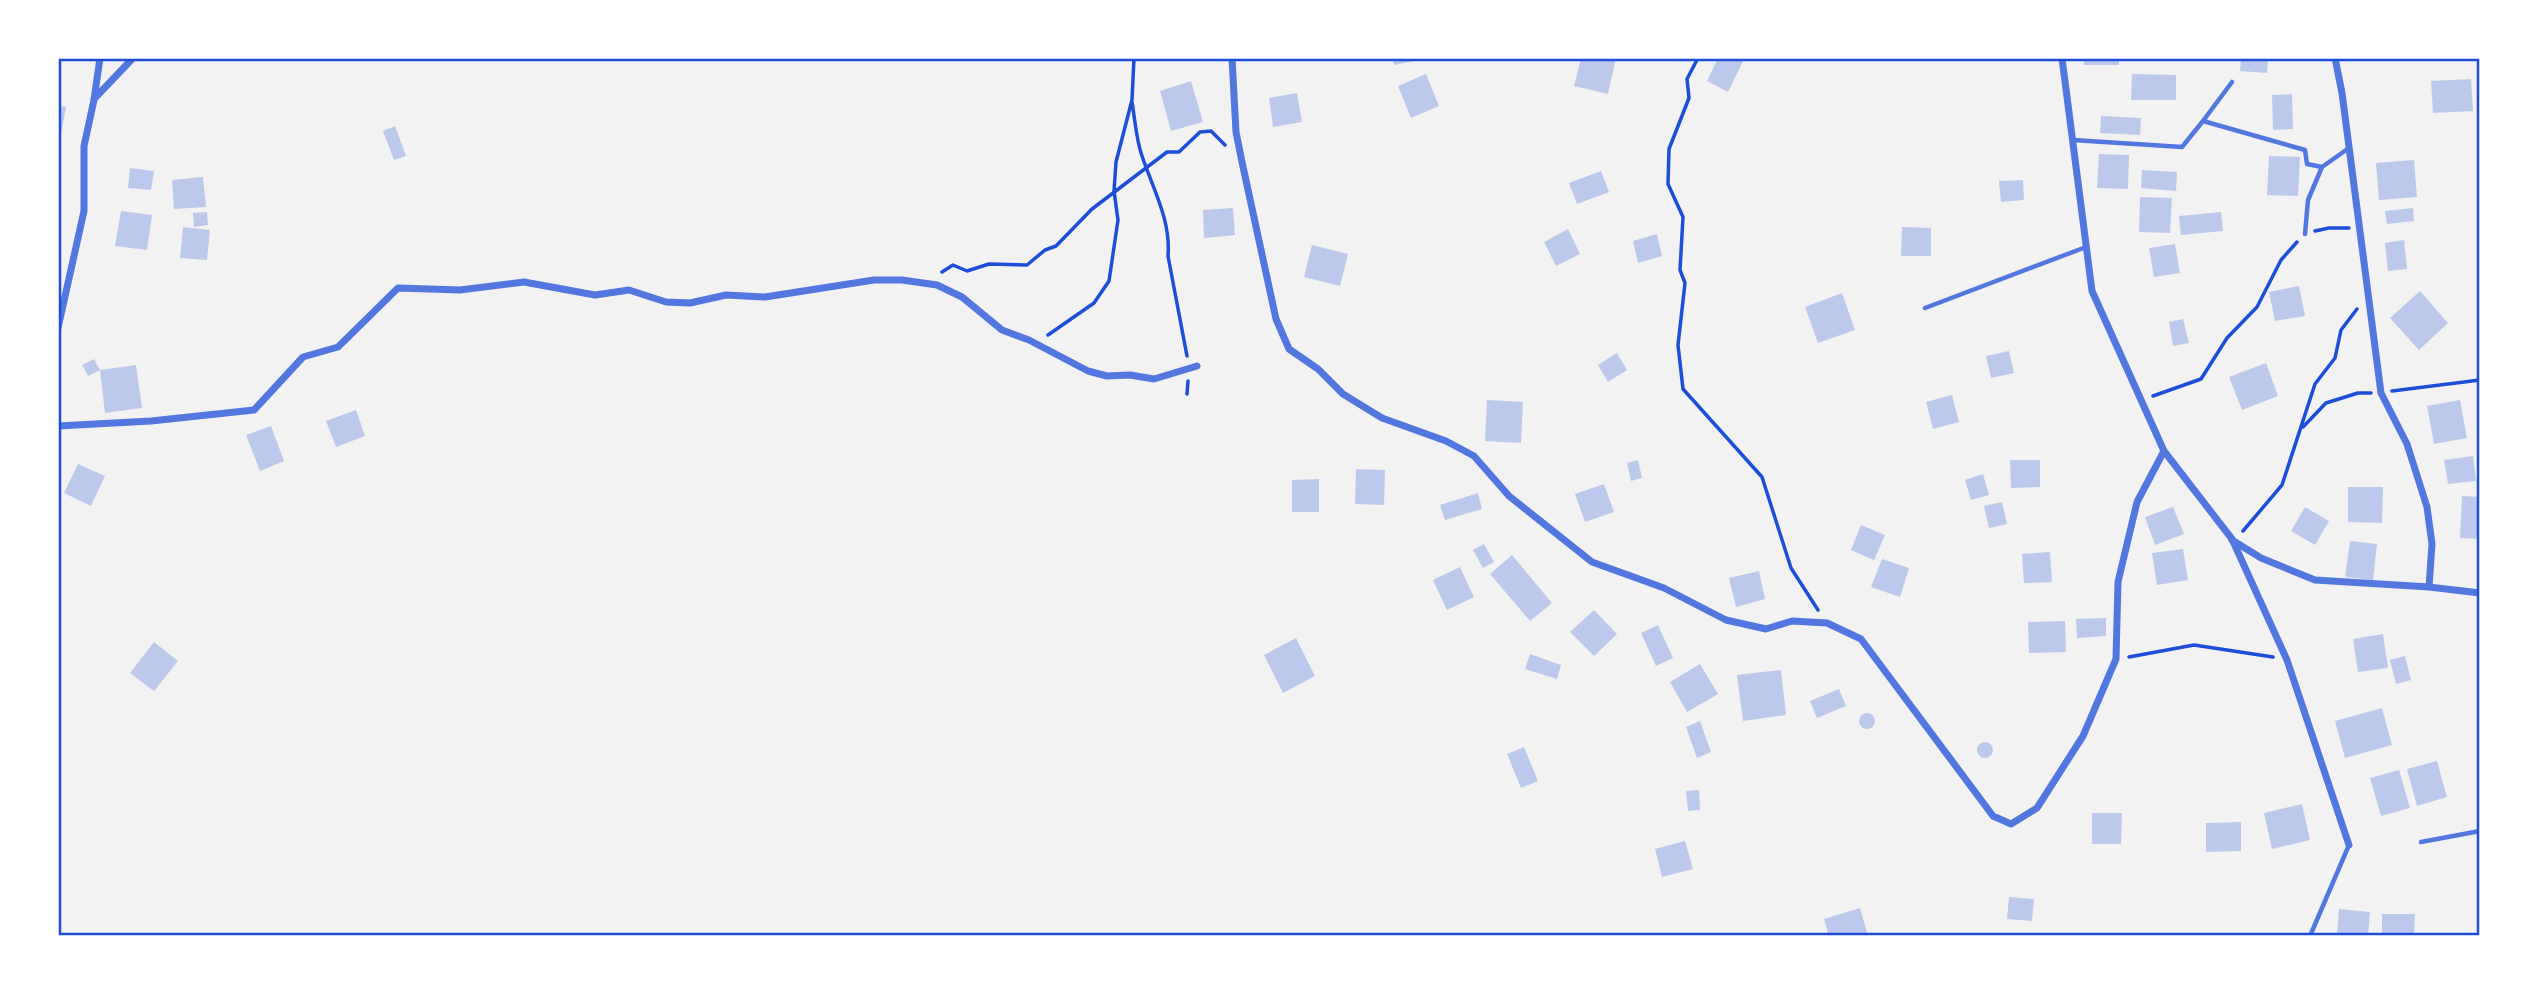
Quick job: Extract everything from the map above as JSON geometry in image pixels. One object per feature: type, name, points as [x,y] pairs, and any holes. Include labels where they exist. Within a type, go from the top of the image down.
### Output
[{"type":"street","points":[[58,328],[84,211],[83,146],[100,58]]},
{"type":"street","points":[[94,100],[133,58]]},
{"type":"street","points":[[1231,58],[1236,132],[1255,228],[1280,329],[1289,349],[1318,369],[1343,394],[1382,418],[1446,441],[1474,456],[1509,496],[1592,562],[1664,588],[1726,620],[1766,629],[1792,621],[1827,623],[1861,639],[1993,816],[2011,824],[2037,808],[2077,746],[2116,659],[2119,582],[2137,502],[2164,451]]},
{"type":"street","points":[[2062,58],[2092,291],[2164,451],[2232,539],[2287,660],[2349,845]]},
{"type":"street","points":[[2335,58],[2381,393],[2407,444],[2427,507],[2432,544],[2428,587]]},
{"type":"street","points":[[58,426],[151,421],[254,410],[303,356],[338,347],[398,288],[460,290],[524,282],[595,295],[629,290],[666,302],[690,303],[726,295],[765,297],[874,280],[902,281],[937,285],[962,297],[1002,330],[1029,340],[1088,371],[1107,376],[1130,375],[1154,379],[1197,366]]},
{"type":"street","points":[[2232,539],[2261,558],[2315,580],[2480,593]]},
{"type":"lane","points":[[2073,140],[2182,147],[2232,82]]},
{"type":"lane","points":[[2203,121],[2305,150],[2307,164],[2322,166]]},
{"type":"lane","points":[[2305,234],[2308,200],[2322,166],[2349,148]]},
{"type":"lane","points":[[1924,308],[2086,247]]},
{"type":"lane","points":[[2421,842],[2480,831]]},
{"type":"lane","points":[[2310,936],[2349,845]]},
{"type":"path","points":[[1029,340],[1052,334],[1063,326],[1094,303],[1110,281],[1118,220],[1114,191],[1116,162],[1132,100],[1134,58]]},
{"type":"path","points":[[1698,58],[1687,79],[1689,98],[1669,149],[1668,184],[1683,217],[1680,270],[1685,282],[1678,345],[1683,389],[1762,477],[1791,568],[1827,623]]},
{"type":"path","points":[[1132,100],[1141,155],[1161,202],[1189,370],[1187,394]]},
{"type":"path","points":[[941,272],[953,265],[967,271],[989,264],[1027,265],[1045,250],[1056,246],[1114,191],[1167,152],[1179,152],[1200,132],[1211,131],[1242,162]]},
{"type":"path","points":[[2141,400],[2201,379],[2227,338],[2257,307],[2281,260],[2305,234],[2329,228],[2360,228]]},
{"type":"path","points":[[2232,539],[2248,528],[2282,485],[2315,384],[2336,358],[2342,330],[2368,293]]},
{"type":"path","points":[[2301,429],[2326,403],[2358,393],[2381,393],[2480,380]]},
{"type":"path","points":[[2116,659],[2194,645],[2287,660]]},
{"type":"building","points":[[1393,58],[1425,58],[1425,59],[1394,65]]},
{"type":"building","points":[[1581,58],[1616,58],[1608,94],[1574,86]]},
{"type":"building","points":[[1718,58],[1744,59],[1728,92],[1707,81]]},
{"type":"building","points":[[2084,58],[2119,58],[2119,65],[2084,65]]},
{"type":"building","points":[[2241,58],[2268,58],[2267,73],[2240,71]]},
{"type":"building","points":[[1426,74],[1439,106],[1411,118],[1398,86]]},
{"type":"building","points":[[2132,74],[2176,75],[2176,100],[2131,100]]},
{"type":"building","points":[[2471,79],[2473,111],[2433,113],[2431,81]]},
{"type":"building","points":[[1191,81],[1203,122],[1171,131],[1160,91]]},
{"type":"building","points":[[1297,93],[1302,122],[1273,127],[1269,98]]},
{"type":"building","points":[[2292,94],[2293,129],[2273,130],[2272,95]]},
{"type":"building","points":[[58,106],[66,107],[59,146],[58,145]]},
{"type":"building","points":[[2101,116],[2141,118],[2140,135],[2100,133]]},
{"type":"building","points":[[395,126],[406,156],[394,160],[383,131]]},
{"type":"building","points":[[2099,154],[2129,155],[2128,189],[2097,188]]},
{"type":"building","points":[[2269,156],[2300,157],[2298,196],[2267,195]]},
{"type":"building","points":[[2414,160],[2417,197],[2379,200],[2376,163]]},
{"type":"building","points":[[130,168],[154,171],[151,190],[128,188]]},
{"type":"building","points":[[2142,170],[2177,172],[2176,191],[2141,188]]},
{"type":"building","points":[[1601,171],[1609,192],[1577,204],[1569,183]]},
{"type":"building","points":[[203,177],[206,207],[174,209],[172,180]]},
{"type":"building","points":[[2023,180],[2024,200],[2001,202],[1999,181]]},
{"type":"building","points":[[2140,197],[2172,198],[2170,233],[2139,232]]},
{"type":"building","points":[[1233,208],[1235,235],[1204,238],[1203,210]]},
{"type":"building","points":[[2413,208],[2414,221],[2387,224],[2385,211]]},
{"type":"building","points":[[121,211],[152,215],[147,250],[115,246]]},
{"type":"building","points":[[207,212],[208,225],[194,227],[193,213]]},
{"type":"building","points":[[2221,212],[2223,231],[2181,235],[2179,216]]},
{"type":"building","points":[[183,227],[210,230],[207,260],[180,258]]},
{"type":"building","points":[[1902,227],[1931,228],[1931,256],[1901,256]]},
{"type":"building","points":[[1568,229],[1580,254],[1556,266],[1544,242]]},
{"type":"building","points":[[1657,234],[1662,256],[1638,263],[1633,241]]},
{"type":"building","points":[[2404,240],[2407,269],[2388,271],[2385,243]]},
{"type":"building","points":[[2175,244],[2180,273],[2154,277],[2149,248]]},
{"type":"building","points":[[1312,245],[1348,254],[1340,286],[1304,277]]},
{"type":"building","points":[[2299,286],[2305,316],[2275,321],[2269,292]]},
{"type":"building","points":[[2420,291],[2448,323],[2419,350],[2390,318]]},
{"type":"building","points":[[1842,293],[1855,330],[1818,343],[1805,307]]},
{"type":"building","points":[[2183,319],[2189,343],[2173,346],[2169,322]]},
{"type":"building","points":[[2009,351],[2014,373],[1991,378],[1986,356]]},
{"type":"building","points":[[1617,353],[1627,370],[1608,382],[1598,365]]},
{"type":"building","points":[[94,359],[100,370],[88,376],[82,365]]},
{"type":"building","points":[[2266,363],[2278,396],[2242,410],[2229,377]]},
{"type":"building","points":[[136,365],[142,408],[105,413],[100,370]]},
{"type":"building","points":[[1952,395],[1959,422],[1933,429],[1926,402]]},
{"type":"building","points":[[1487,400],[1523,402],[1521,443],[1485,441]]},
{"type":"building","points":[[2460,400],[2467,438],[2434,444],[2427,406]]},
{"type":"building","points":[[356,410],[365,436],[336,447],[326,421]]},
{"type":"building","points":[[271,426],[284,461],[260,471],[246,435]]},
{"type":"building","points":[[2473,456],[2476,481],[2448,484],[2444,460]]},
{"type":"building","points":[[1638,460],[1642,478],[1631,481],[1627,463]]},
{"type":"building","points":[[2010,460],[2040,460],[2040,487],[2011,488]]},
{"type":"building","points":[[78,464],[105,476],[91,506],[64,493]]},
{"type":"building","points":[[1356,469],[1385,470],[1384,505],[1355,504]]},
{"type":"building","points":[[1983,474],[1989,495],[1971,500],[1965,480]]},
{"type":"building","points":[[1319,479],[1319,512],[1292,512],[1292,480]]},
{"type":"building","points":[[1604,484],[1614,512],[1585,522],[1575,494]]},
{"type":"building","points":[[2348,487],[2383,487],[2382,523],[2348,522]]},
{"type":"building","points":[[1478,493],[1482,509],[1445,520],[1440,505]]},
{"type":"building","points":[[2462,496],[2480,497],[2480,539],[2460,538]]},
{"type":"building","points":[[2002,502],[2007,524],[1989,528],[1984,506]]},
{"type":"building","points":[[2173,507],[2184,534],[2155,545],[2145,517]]},
{"type":"building","points":[[2305,507],[2329,521],[2315,545],[2291,531]]},
{"type":"building","points":[[1861,525],[1885,535],[1874,560],[1851,550]]},
{"type":"building","points":[[2350,541],[2377,544],[2373,580],[2345,577]]},
{"type":"building","points":[[1484,544],[1494,562],[1483,568],[1473,550]]},
{"type":"building","points":[[2183,549],[2188,580],[2157,585],[2152,553]]},
{"type":"building","points":[[2050,552],[2052,582],[2024,583],[2022,554]]},
{"type":"building","points":[[1512,555],[1552,603],[1530,621],[1490,574]]},
{"type":"building","points":[[1882,559],[1909,568],[1900,597],[1871,587]]},
{"type":"building","points":[[1460,567],[1474,597],[1447,610],[1433,580]]},
{"type":"building","points":[[1759,571],[1765,599],[1736,607],[1729,578]]},
{"type":"building","points":[[1594,610],[1617,634],[1594,656],[1570,632]]},
{"type":"building","points":[[2106,618],[2106,636],[2077,638],[2076,619]]},
{"type":"building","points":[[2065,621],[2066,652],[2029,653],[2028,622]]},
{"type":"building","points":[[1658,625],[1673,658],[1656,666],[1641,633]]},
{"type":"building","points":[[2383,634],[2388,668],[2358,672],[2353,639]]},
{"type":"building","points":[[1296,638],[1315,676],[1283,693],[1264,655]]},
{"type":"building","points":[[154,642],[178,661],[154,691],[130,673]]},
{"type":"building","points":[[1530,654],[1561,665],[1557,679],[1525,669]]},
{"type":"building","points":[[2405,656],[2411,680],[2396,684],[2390,660]]},
{"type":"building","points":[[1700,664],[1718,694],[1687,712],[1670,682]]},
{"type":"building","points":[[1781,670],[1786,715],[1743,721],[1737,675]]},
{"type":"building","points":[[1839,689],[1846,706],[1817,718],[1810,701]]},
{"type":"building","points":[[2382,708],[2392,745],[2345,758],[2335,721]]},
{"type":"building","points":[[1867,713],[1873,715],[1873,727],[1867,729],[1861,727],[1859,721],[1861,715]]},
{"type":"building","points":[[1700,721],[1711,752],[1697,758],[1686,727]]},
{"type":"building","points":[[1985,742],[1991,744],[1991,756],[1985,758],[1979,756],[1977,750],[1979,744]]},
{"type":"building","points":[[1524,747],[1538,781],[1521,788],[1507,754]]},
{"type":"building","points":[[2437,761],[2447,797],[2417,806],[2407,769]]},
{"type":"building","points":[[2399,770],[2410,808],[2381,816],[2370,778]]},
{"type":"building","points":[[1699,790],[1700,810],[1688,811],[1686,791]]},
{"type":"building","points":[[2302,804],[2310,840],[2272,849],[2264,813]]},
{"type":"building","points":[[2092,813],[2122,813],[2121,844],[2092,844]]},
{"type":"building","points":[[2241,822],[2241,851],[2206,852],[2206,823]]},
{"type":"building","points":[[1685,841],[1693,869],[1662,877],[1655,849]]},
{"type":"building","points":[[2009,897],[2034,899],[2032,921],[2007,919]]},
{"type":"building","points":[[1860,908],[1868,936],[1829,936],[1824,919]]},
{"type":"building","points":[[2339,909],[2370,912],[2368,936],[2337,936]]},
{"type":"building","points":[[2382,914],[2415,914],[2414,936],[2382,936]]}]
